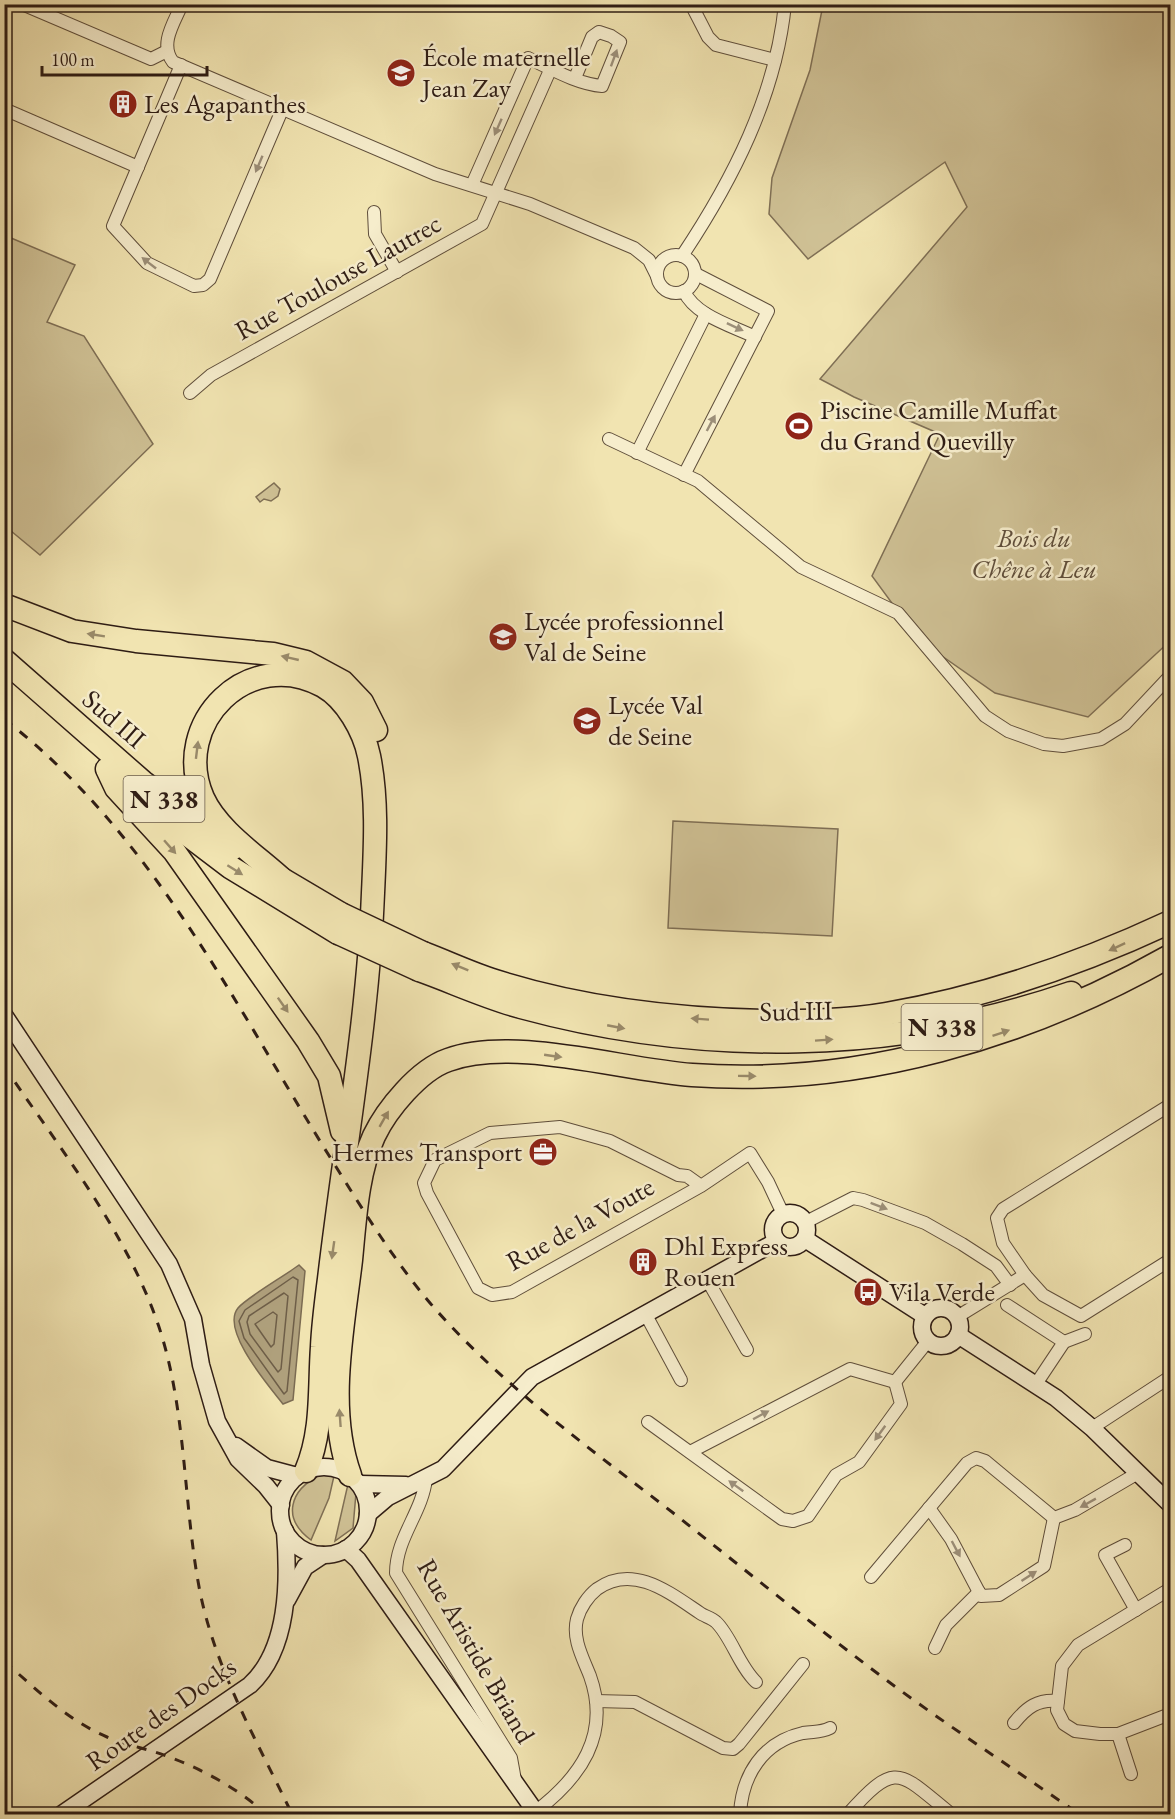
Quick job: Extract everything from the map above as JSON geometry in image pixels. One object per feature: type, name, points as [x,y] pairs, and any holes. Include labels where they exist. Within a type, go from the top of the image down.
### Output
[{"type":"highway","points":[[4,605],[72,631],[136,641],[273,654],[306,662],[343,681],[362,702],[376,731],[386,790],[387,855],[384,962],[356,1180],[356,1214]]},
{"type":"highway","name":"Sud III","points":[[4,660],[143,782],[232,850],[283,880],[340,923]]},
{"type":"highway","points":[[283,880],[224,826],[203,798],[196,765],[200,734],[208,714],[221,698],[256,678],[279,675],[301,678],[324,686],[340,700],[356,722],[369,755],[374,819],[372,918],[322,1345],[319,1424],[314,1448],[301,1474]]},
{"type":"highway","name":"Sud III","points":[[4,678],[169,823],[230,867],[340,923]]},
{"type":"highway","points":[[107,769],[116,788],[174,851],[308,1041],[329,1076],[341,1116],[341,1192]]},
{"type":"highway","name":"Sud III","points":[[421,961],[595,1006],[640,1014],[706,1020],[805,1021],[884,1015],[989,991],[1103,953],[1170,922]]},
{"type":"highway","name":"N 338","points":[[340,923],[421,961]]},
{"type":"highway","points":[[355,1480],[342,1448],[339,1364],[356,1214],[369,1153],[374,1137],[389,1110],[409,1088],[445,1060],[478,1051],[526,1053],[692,1075],[770,1077],[854,1067],[932,1053],[1005,1032],[1052,1015],[1131,978],[1170,954]]},
{"type":"highway","name":"Sud III","points":[[421,961],[520,1007],[620,1029],[702,1040],[806,1041],[894,1035],[1002,1014],[1069,993],[1170,954]]},
{"type":"street","points":[[22,4],[151,59],[166,51]]},
{"type":"street","points":[[182,4],[167,42],[166,51],[173,62],[180,65],[113,226],[147,263],[194,286],[203,285],[210,279],[282,110]]},
{"type":"street","points":[[691,4],[708,37],[716,45],[775,60]]},
{"type":"street","points":[[682,256],[747,143],[775,60],[785,4]]},
{"type":"street","points":[[472,185],[528,58],[575,78],[602,86],[620,42],[599,32],[592,37],[575,78]]},
{"type":"street","name":"Rue Toulouse Lautrec","points":[[180,65],[435,174],[530,204],[634,248],[669,256]]},
{"type":"street","name":"Rue Toulouse Lautrec","points":[[190,393],[211,375],[482,224],[551,68]]},
{"type":"street","points":[[4,109],[138,167]]},
{"type":"street","points":[[374,212],[375,234],[397,272]]},
{"type":"street","name":"Rue Toulouse Lautrec","points":[[634,248],[649,260],[657,276]]},
{"type":"street","points":[[669,256],[682,256],[692,262],[696,274],[692,285],[677,293],[665,290],[657,276],[661,262],[669,256]]},
{"type":"street","points":[[684,475],[768,311],[696,274]]},
{"type":"street","points":[[684,291],[687,297],[706,314],[755,337]]},
{"type":"street","points":[[637,453],[706,314]]},
{"type":"street","points":[[609,439],[698,481],[787,558],[898,613],[985,716],[1008,731],[1044,744],[1063,746],[1101,739],[1125,724],[1170,676]]},
{"type":"street","points":[[4,1015],[160,1249],[177,1279],[193,1319],[201,1365],[217,1421],[238,1459],[266,1486],[281,1505]]},
{"type":"street","points":[[1169,1108],[1003,1209],[997,1218],[1002,1243],[1025,1275],[1043,1294],[1081,1316],[1170,1260]]},
{"type":"street","name":"Rue de la Voute","points":[[560,1127],[610,1141],[678,1175],[687,1176],[701,1186],[512,1292],[492,1295],[478,1288],[427,1193],[424,1183],[435,1160],[490,1133],[560,1127]]},
{"type":"street","points":[[701,1186],[750,1153],[783,1214]]},
{"type":"street","points":[[777,1241],[792,1247],[805,1230],[853,1198],[925,1223],[996,1266],[1010,1285]]},
{"type":"street","points":[[777,1241],[773,1226],[783,1214],[794,1213],[805,1230],[925,1316]]},
{"type":"street","points":[[368,1514],[388,1497],[426,1479],[454,1459],[532,1377],[777,1241]]},
{"type":"street","points":[[957,1317],[1025,1275]]},
{"type":"street","points":[[708,1281],[747,1350]]},
{"type":"street","points":[[1007,1305],[1064,1342]]},
{"type":"street","points":[[939,1308],[947,1309],[957,1317],[960,1326],[958,1335],[947,1345],[940,1346],[928,1341],[922,1327],[925,1316],[939,1308]]},
{"type":"street","points":[[646,1315],[681,1380]]},
{"type":"street","points":[[1036,1384],[1064,1342],[1085,1334]]},
{"type":"street","points":[[958,1335],[1036,1384],[1092,1428],[1138,1473],[1169,1499]]},
{"type":"street","points":[[896,1382],[928,1341]]},
{"type":"street","points":[[690,1452],[849,1368],[896,1382]]},
{"type":"street","points":[[1092,1428],[1170,1377]]},
{"type":"street","points":[[648,1422],[782,1519],[793,1521],[808,1516],[836,1475],[859,1462],[901,1404],[896,1382]]},
{"type":"street","points":[[225,1438],[267,1467],[301,1474],[327,1467],[355,1480],[410,1485]]},
{"type":"street","points":[[872,1577],[967,1463],[976,1458],[985,1461],[1054,1518]]},
{"type":"street","points":[[1054,1518],[1075,1510],[1138,1473]]},
{"type":"street","points":[[283,1609],[287,1560],[281,1505],[284,1493],[301,1474]]},
{"type":"street","name":"Rue Aristide Briand","points":[[426,1479],[424,1498],[404,1534],[396,1556],[396,1573],[511,1758],[515,1783]]},
{"type":"street","points":[[283,1609],[305,1567],[323,1555],[346,1549],[362,1534],[368,1514],[368,1504],[355,1480]]},
{"type":"street","points":[[929,1508],[951,1539],[981,1596],[999,1595],[1044,1566],[1054,1518]]},
{"type":"street","points":[[285,1531],[301,1548],[323,1555]]},
{"type":"street","points":[[1125,1545],[1105,1555],[1136,1610]]},
{"type":"street","name":"Rue Aristide Briand","points":[[346,1549],[358,1560],[536,1814]]},
{"type":"street","points":[[536,1814],[564,1789],[579,1769],[592,1744],[597,1719],[595,1690],[576,1636],[578,1618],[589,1595],[605,1584],[620,1579],[641,1580],[665,1590],[716,1621],[748,1675],[756,1682]]},
{"type":"street","points":[[1170,1589],[1078,1645],[1062,1666],[1058,1701],[1058,1710],[1064,1724],[1075,1731],[1118,1734],[1170,1714]]},
{"type":"street","points":[[935,1648],[946,1625],[979,1592]]},
{"type":"street","name":"Route des Docks","points":[[62,1815],[258,1677],[273,1653],[283,1609]]},
{"type":"street","points":[[596,1701],[635,1702],[723,1748],[733,1749],[740,1744],[803,1664]]},
{"type":"street","points":[[1014,1723],[1026,1708],[1040,1701],[1058,1701]]},
{"type":"street","points":[[740,1815],[741,1798],[747,1775],[769,1749],[804,1733],[822,1732],[830,1728]]},
{"type":"street","points":[[1118,1734],[1131,1774]]},
{"type":"street","points":[[848,1815],[882,1779],[894,1776],[913,1784],[951,1815]]},
{"type":"green space","name":"Bois du Chêne à Leu","points":[[823,5],[1170,5],[1170,641],[1088,717],[995,693],[919,640],[872,576],[940,434],[854,397],[820,379],[967,207],[945,162],[808,259],[769,214],[772,178],[810,70]]},
{"type":"green space","points":[[4,235],[75,265],[47,322],[84,336],[153,444],[40,555],[5,526]]},
{"type":"green space","points":[[274,483],[280,489],[278,496],[271,501],[264,499],[260,502],[256,497]]},
{"type":"green space","points":[[673,821],[838,829],[832,936],[668,928]]},
{"type":"green space","points":[[320,1475],[334,1476],[329,1498],[311,1540],[296,1523],[293,1505],[302,1488]]},
{"type":"green space","points":[[348,1484],[356,1493],[353,1528],[335,1541]]},
{"type":"water","points":[[299,1265],[305,1271],[293,1400],[283,1404],[248,1358],[235,1330],[234,1318],[242,1304]]},
{"type":"railway","points":[[4,719],[57,765],[104,815],[148,869],[188,925],[379,1234],[416,1286],[457,1333],[546,1414],[837,1642],[939,1718],[1079,1814]]},
{"type":"railway","points":[[4,1066],[111,1225],[129,1258],[159,1327],[175,1392],[190,1526],[207,1621],[239,1706],[292,1814]]},
{"type":"railway","points":[[4,1661],[52,1703],[92,1730],[200,1770],[241,1794],[266,1814]]},
{"type":"place","name":"École maternelle Jean Zay","points":[[401,73]]},
{"type":"place","name":"Les Agapanthes","points":[[123,104]]},
{"type":"place","name":"Piscine Camille Muffat du Grand Quevilly","points":[[799,426]]},
{"type":"place","name":"Lycée professionnel Val de Seine","points":[[503,637]]},
{"type":"place","name":"Lycée Val de Seine","points":[[587,721]]},
{"type":"place","name":"Hermes Transport","points":[[543,1152]]},
{"type":"place","name":"Dhl Express Rouen","points":[[643,1262]]},
{"type":"place","name":"Vila Verde","points":[[868,1292]]}]
